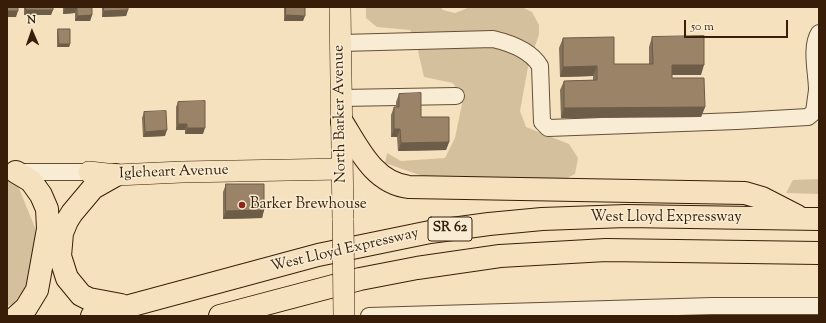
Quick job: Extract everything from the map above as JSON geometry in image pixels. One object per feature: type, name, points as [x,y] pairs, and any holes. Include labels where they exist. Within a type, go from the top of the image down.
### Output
[{"type":"highway","points":[[342,122],[370,166],[378,174],[398,186],[745,193],[762,198],[810,218]]},
{"type":"highway","points":[[12,172],[31,181],[41,194],[47,209],[48,229],[37,290],[26,308],[17,316]]},
{"type":"highway","points":[[48,229],[63,200],[89,172]]},
{"type":"highway","points":[[116,176],[93,188],[72,213],[62,233],[60,256],[67,278],[81,295],[89,299],[126,306]]},
{"type":"highway","name":"West Lloyd Expressway","points":[[92,316],[318,255],[430,232],[542,219],[626,216],[810,218]]},
{"type":"highway","name":"West Lloyd Expressway","points":[[220,316],[360,279],[417,268],[500,256],[606,250],[819,253]]},
{"type":"main road","name":"North Barker Avenue","points":[[340,7],[344,316]]},
{"type":"main road","name":"Igleheart Avenue","points":[[89,172],[116,176],[182,172],[342,168]]},
{"type":"street","points":[[341,43],[493,39],[507,42],[536,59],[540,66],[542,122],[548,128],[808,117],[814,112],[817,91],[815,53],[816,38],[819,33]]},
{"type":"street","points":[[341,98],[456,96]]},
{"type":"street","name":"Igleheart Avenue","points":[[12,172],[89,172]]},
{"type":"street","points":[[369,316],[503,311],[620,313],[712,306],[819,306]]},
{"type":"shaded area","points":[[366,7],[441,7],[443,10],[455,13],[470,7],[522,7],[532,12],[539,25],[539,34],[528,67],[520,111],[526,127],[569,144],[578,158],[575,174],[563,180],[434,180],[385,163],[387,153],[401,161],[445,158],[455,138],[463,99],[453,83],[424,77],[415,38],[410,30],[377,27],[366,18]]},
{"type":"shaded area","points":[[7,177],[18,186],[36,230],[30,282],[13,304],[7,306]]},
{"type":"shaded area","points":[[819,179],[819,194],[786,193],[793,180]]},
{"type":"building","points":[[7,7],[18,7],[18,11],[7,11]]},
{"type":"building","points":[[26,7],[53,7],[53,10],[26,10]]},
{"type":"building","points":[[65,7],[92,7],[92,15],[77,16],[77,8]]},
{"type":"building","points":[[104,7],[128,7],[128,10],[104,11]]},
{"type":"building","points":[[286,7],[305,7],[305,16],[286,15]]},
{"type":"building","points":[[58,29],[70,29],[70,44],[59,44]]},
{"type":"building","points":[[704,36],[704,65],[672,65],[672,78],[704,78],[705,107],[564,108],[564,81],[597,80],[597,66],[563,67],[563,38],[614,37],[614,64],[653,64],[652,37]]},
{"type":"building","points":[[421,93],[421,117],[449,117],[449,142],[401,143],[400,129],[394,129],[394,107],[399,107],[399,94]]},
{"type":"building","points":[[205,101],[205,128],[187,128],[187,124],[178,124],[178,102]]},
{"type":"building","points":[[166,111],[167,130],[145,132],[144,112]]},
{"type":"building","name":"Barker Brewhouse","points":[[226,184],[264,184],[264,210],[226,211]]},
{"type":"place","name":"Barker Brewhouse","points":[[242,205]]}]
